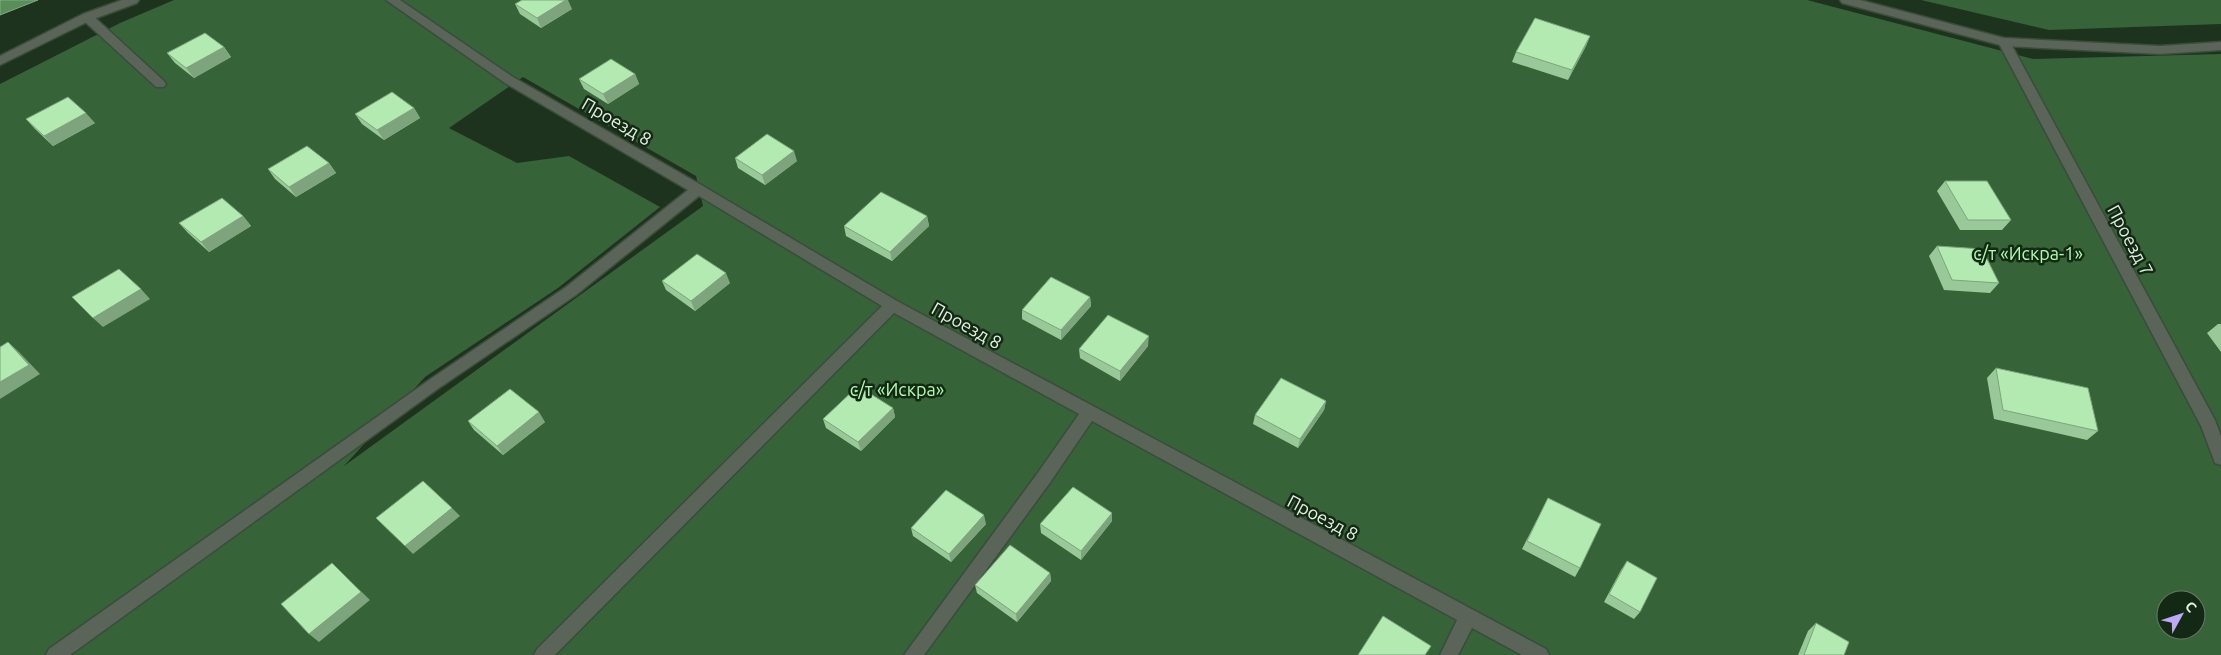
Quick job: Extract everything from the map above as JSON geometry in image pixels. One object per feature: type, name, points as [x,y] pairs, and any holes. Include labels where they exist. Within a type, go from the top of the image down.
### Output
[{"type":"street","points":[[0,60],[87,17],[133,0]]},
{"type":"street","name":"Проезд 8","points":[[392,0],[509,80],[698,189],[892,305],[1088,413],[1540,655]]},
{"type":"street","points":[[1846,0],[2004,42],[2160,50],[2221,46]]},
{"type":"street","points":[[87,17],[160,84]]},
{"type":"street","name":"Проезд 7","points":[[2004,42],[2209,425],[2221,458]]},
{"type":"street","points":[[54,655],[434,384],[571,291],[698,189]]},
{"type":"street","points":[[543,655],[892,305]]},
{"type":"street","points":[[913,655],[1032,494],[1088,413]]},
{"type":"street","points":[[1449,655],[1468,616]]},
{"type":"green space","points":[[174,0],[1807,0],[2033,59],[2221,54],[2221,655],[0,655],[0,84],[120,23]],"holes":[[[523,77],[696,176],[703,206],[344,466],[425,377],[558,288],[660,207],[569,156],[517,163],[449,128]]]},
{"type":"green space","points":[[1921,0],[2221,0],[2221,24],[2049,30]]},
{"type":"shaded area","points":[[0,0],[38,0],[0,15]]},
{"type":"building","points":[[522,0],[566,0],[537,18],[515,4]]},
{"type":"building","points":[[1535,18],[1590,36],[1572,70],[1516,52]]},
{"type":"building","points":[[205,33],[224,47],[186,68],[167,53]]},
{"type":"building","points":[[611,59],[635,74],[603,94],[579,79]]},
{"type":"building","points":[[392,92],[414,108],[377,130],[355,114]]},
{"type":"building","points":[[68,97],[86,113],[44,136],[26,119]]},
{"type":"building","points":[[767,134],[794,151],[762,175],[735,158]]},
{"type":"building","points":[[307,146],[329,163],[289,187],[268,169]]},
{"type":"building","points":[[1945,181],[1987,181],[2011,220],[1968,220]]},
{"type":"building","points":[[881,192],[927,216],[890,252],[844,226]]},
{"type":"building","points":[[222,198],[243,216],[201,242],[179,223]]},
{"type":"building","points":[[1937,246],[1982,249],[1999,283],[1952,280]]},
{"type":"building","points":[[697,254],[726,273],[691,301],[662,281]]},
{"type":"building","points":[[119,269],[141,289],[93,318],[72,297]]},
{"type":"building","points":[[1051,277],[1090,297],[1061,330],[1022,310]]},
{"type":"building","points":[[1108,315],[1149,336],[1120,371],[1079,349]]},
{"type":"building","points":[[8,342],[29,365],[0,382],[0,347]]},
{"type":"building","points":[[1996,368],[2088,388],[2098,431],[2003,410]]},
{"type":"building","points":[[1281,378],[1326,401],[1300,439],[1255,415]]},
{"type":"building","points":[[858,386],[893,408],[858,442],[823,419]]},
{"type":"building","points":[[510,389],[539,412],[497,446],[468,421]]},
{"type":"building","points":[[423,481],[452,508],[405,546],[376,518]]},
{"type":"building","points":[[1073,487],[1112,513],[1081,551],[1040,524]]},
{"type":"building","points":[[946,490],[984,515],[949,554],[911,528]]},
{"type":"building","points":[[1548,498],[1601,524],[1580,568],[1527,541]]},
{"type":"building","points":[[1010,545],[1050,573],[1016,614],[975,585]]},
{"type":"building","points":[[1627,561],[1657,578],[1640,612],[1609,594]]},
{"type":"building","points":[[332,563],[361,592],[309,634],[281,604]]},
{"type":"building","points":[[1383,616],[1431,646],[1425,655],[1358,655]]},
{"type":"building","points":[[1816,623],[1849,642],[1844,655],[1804,655]]},
{"type":"park label","name":"с/т «Искра-1»","points":[[2028,253]]},
{"type":"park label","name":"с/т «Искра»","points":[[897,389]]}]
